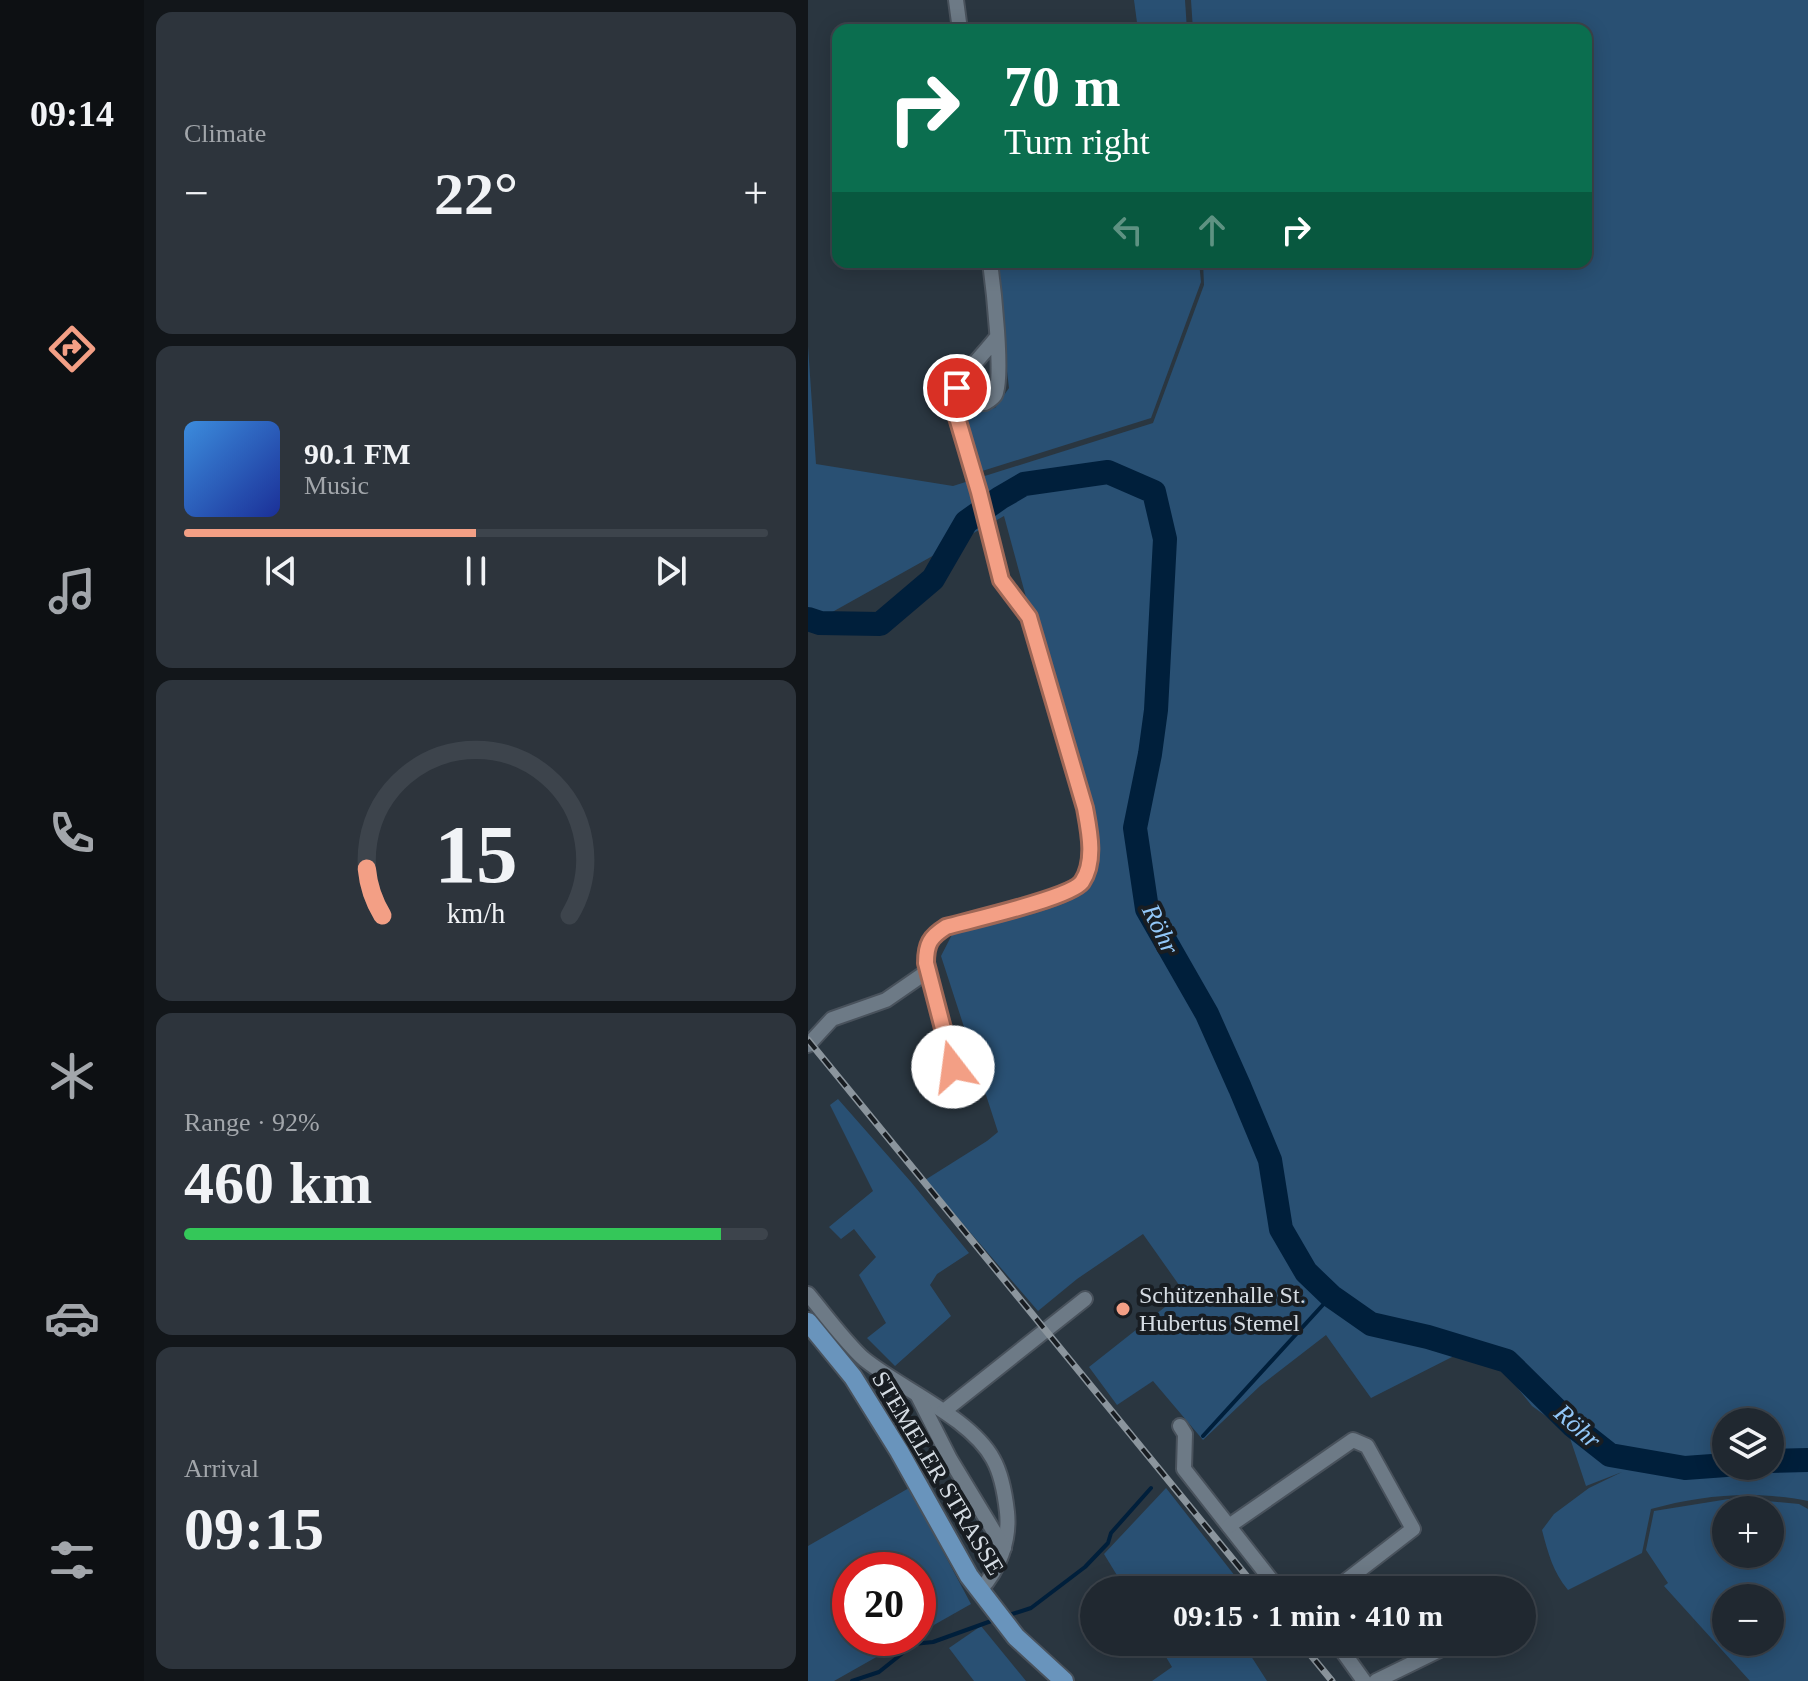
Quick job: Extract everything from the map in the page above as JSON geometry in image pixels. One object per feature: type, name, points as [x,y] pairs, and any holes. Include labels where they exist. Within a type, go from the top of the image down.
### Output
[{"type":"main road","name":"STEMELER STRASSE","points":[[808,1322],[853,1377],[899,1451],[959,1561],[1016,1637],[1064,1681]]},
{"type":"street","points":[[956,0],[959,24]]},
{"type":"street","points":[[955,404],[985,403],[995,394],[998,385],[991,268]]},
{"type":"street","points":[[953,1067],[928,971],[926,948],[934,934],[946,927],[1070,891],[1080,885],[1090,858],[1090,832],[1085,808],[1029,617],[1001,580],[956,414],[957,388],[961,380],[997,337]]},
{"type":"street","points":[[808,1045],[832,1019],[886,1000],[928,971]]},
{"type":"street","points":[[808,1294],[861,1356],[944,1411],[985,1446],[994,1460],[1004,1490],[1008,1535],[989,1581],[980,1590]]},
{"type":"street","points":[[944,1411],[1085,1299]]},
{"type":"street","points":[[918,1396],[950,1459],[1004,1548]]},
{"type":"street","points":[[1180,1426],[1185,1434],[1184,1469],[1268,1576]]},
{"type":"street","points":[[1229,1526],[1353,1440],[1367,1446],[1413,1529],[1352,1576]]},
{"type":"street","points":[[1346,1656],[1364,1681]]},
{"type":"street","points":[[1376,1681],[1427,1656]]},
{"type":"shaded area","points":[[1134,0],[1185,0],[1187,24],[1137,24]]},
{"type":"shaded area","points":[[1191,0],[1808,0],[1808,1501],[1784,1496],[1712,1496],[1651,1509],[1642,1553],[1568,1590],[1555,1569],[1542,1530],[1554,1514],[1589,1488],[1622,1472],[1586,1486],[1568,1432],[1532,1406],[1504,1371],[1454,1356],[1371,1398],[1326,1335],[1260,1386],[1203,1440],[1153,1381],[1117,1405],[1089,1367],[1184,1292],[1143,1234],[1077,1279],[1038,1311],[925,1180],[998,1132],[941,956],[959,921],[1072,893],[1094,847],[1004,516],[818,620],[808,618],[808,346],[816,464],[953,486],[1153,423],[1204,285],[1203,268],[1592,268],[1592,24],[1193,24]]},
{"type":"shaded area","points":[[995,268],[1200,268],[1201,282],[1151,418],[979,472],[966,421],[970,412],[995,408],[1009,388]]},
{"type":"shaded area","points":[[838,1099],[969,1253],[937,1274],[930,1285],[951,1316],[895,1366],[867,1338],[886,1323],[859,1275],[876,1257],[854,1229],[841,1239],[829,1227],[873,1191],[830,1105]]},
{"type":"shaded area","points":[[909,1488],[971,1604],[936,1624],[936,1552],[832,1552],[832,1656],[878,1656],[834,1681],[808,1681],[808,1546]]},
{"type":"shaded area","points":[[1166,1488],[1235,1576],[1117,1576],[1104,1554]]},
{"type":"shaded area","points":[[1712,1502],[1712,1568],[1784,1568],[1784,1503],[1799,1504],[1808,1509],[1808,1681],[1750,1681],[1727,1656],[1784,1656],[1784,1584],[1712,1584],[1712,1639],[1664,1586],[1668,1583],[1646,1550],[1654,1511]]},
{"type":"shaded area","points":[[981,1626],[1026,1681],[974,1681],[949,1648]]},
{"type":"shaded area","points":[[1165,1656],[1251,1656],[1267,1681],[1152,1681],[1172,1667]]},
{"type":"waterway","name":"Röhr","points":[[808,619],[820,623],[880,624],[933,579],[966,522],[1024,484],[1108,472],[1154,492],[1165,539],[1156,710],[1135,828],[1147,909],[1207,1014],[1240,1088],[1270,1160],[1281,1229],[1306,1272],[1331,1296],[1371,1324],[1428,1337],[1507,1361],[1572,1425],[1610,1455],[1685,1468],[1712,1466]]},
{"type":"waterway","points":[[1203,1436],[1331,1296]]},
{"type":"waterway","name":"Röhr","points":[[1784,1461],[1808,1460]]},
{"type":"waterway","points":[[1006,1616],[1031,1608],[1085,1567],[1151,1488]]},
{"type":"waterway","points":[[852,1681],[879,1672],[914,1644],[933,1642],[994,1620]]},
{"type":"railway","points":[[808,1040],[1247,1576]]},
{"type":"railway","points":[[1311,1656],[1332,1681]]},
{"type":"place","name":"Schützenhalle St. Hubertus Stemel","points":[[1123,1309]]},
{"type":"route","points":[[953,1067],[926,963],[926,948],[934,934],[946,927],[1070,891],[1080,885],[1090,858],[1090,832],[1085,808],[1029,617],[1001,580],[956,414],[957,388]]}]
